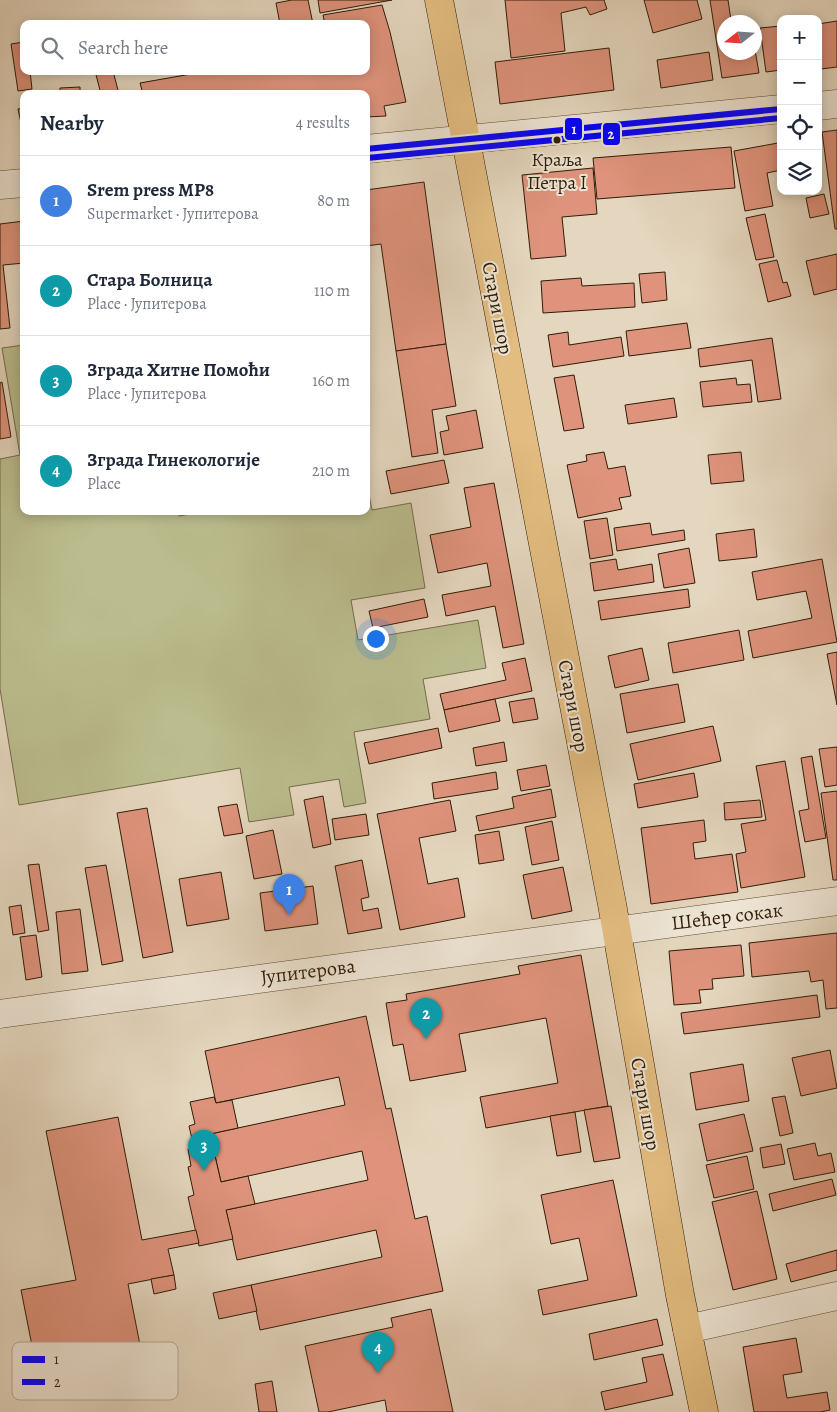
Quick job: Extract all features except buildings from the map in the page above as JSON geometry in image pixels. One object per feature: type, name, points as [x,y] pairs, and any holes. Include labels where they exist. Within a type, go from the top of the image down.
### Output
[{"type":"main road","name":"Стари шор","points":[[439,0],[617,930],[687,1329],[704,1412]]},
{"type":"street","points":[[822,106],[837,104]]},
{"type":"street","points":[[370,148],[777,109]]},
{"type":"street","points":[[0,185],[20,183]]},
{"type":"street","name":"Шећер сокак","points":[[617,930],[837,901]]},
{"type":"street","name":"Јупитерова","points":[[0,1014],[617,930]]},
{"type":"street","points":[[687,1329],[837,1296]]},
{"type":"green space","points":[[20,346],[20,455],[2,348]]},
{"type":"green space","points":[[20,455],[20,515],[370,515],[370,500],[372,510],[411,503],[425,588],[351,600],[358,640],[478,620],[486,668],[423,679],[430,719],[354,732],[366,803],[344,807],[339,779],[289,787],[294,815],[249,822],[240,768],[19,805],[0,689],[0,459]]},
{"type":"transit line","name":"1","points":[[370,149],[777,109]]},
{"type":"transit line","name":"2","points":[[370,158],[777,118]]},
{"type":"place","name":"Краља Петра I","points":[[557,140]]},
{"type":"place","name":"Srem press MP8","points":[[289,915]]},
{"type":"place","name":"Стара Болница","points":[[426,1039]]},
{"type":"place","name":"Зграда Хитне Помоћи","points":[[204,1171]]},
{"type":"place","name":"Зграда Гинекологије","points":[[378,1373]]}]
